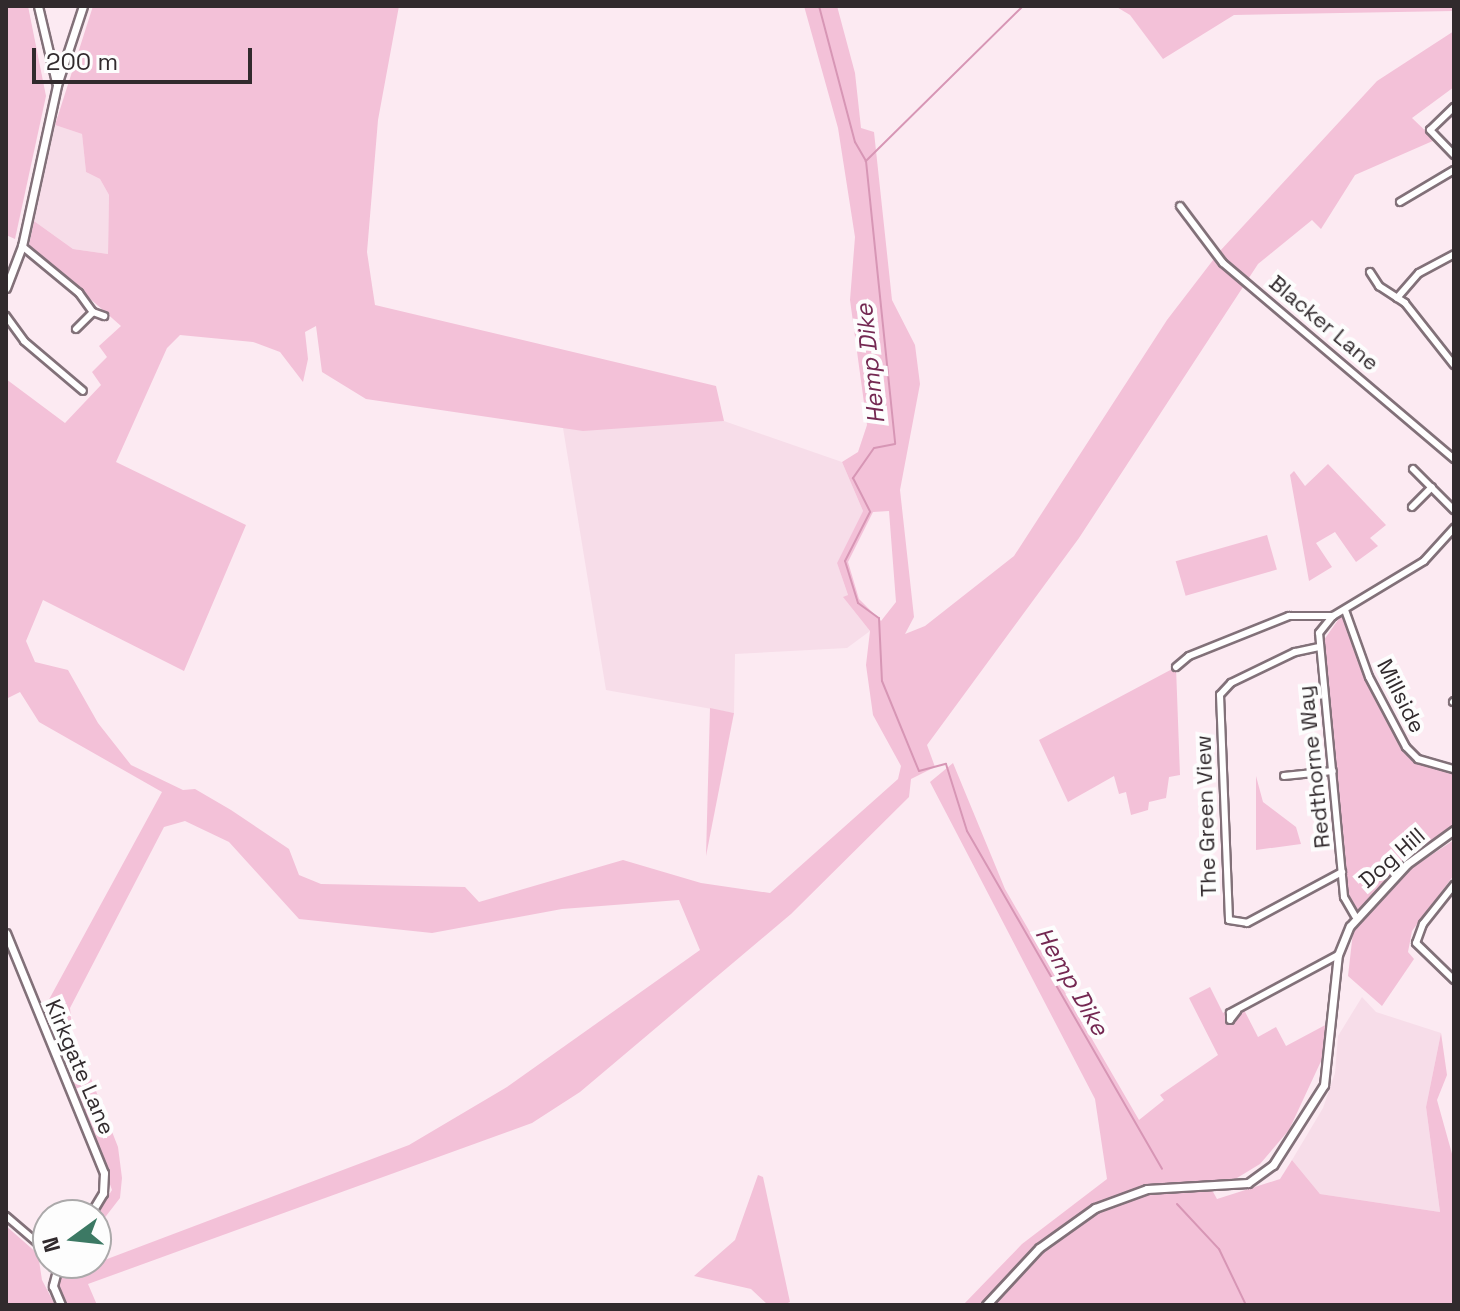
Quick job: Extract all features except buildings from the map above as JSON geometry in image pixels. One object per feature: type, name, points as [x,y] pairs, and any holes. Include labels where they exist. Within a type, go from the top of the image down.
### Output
[{"type":"street","points":[[38,6],[57,85]]},
{"type":"street","points":[[6,288],[22,246],[57,85],[83,6]]},
{"type":"street","points":[[1454,107],[1430,130],[1454,155]]},
{"type":"street","points":[[1400,202],[1454,170]]},
{"type":"street","name":"Blacker Lane","points":[[1180,206],[1231,270],[1454,459]]},
{"type":"street","points":[[22,246],[79,293],[93,312],[104,316]]},
{"type":"street","points":[[1397,298],[1419,273],[1453,257]]},
{"type":"street","points":[[1370,272],[1397,298],[1454,365]]},
{"type":"street","points":[[76,329],[93,312]]},
{"type":"street","points":[[6,316],[24,341],[83,391]]},
{"type":"street","points":[[1413,469],[1454,510]]},
{"type":"street","points":[[1412,507],[1432,487]]},
{"type":"street","points":[[1319,647],[1319,633],[1333,616],[1424,561],[1454,528]]},
{"type":"street","name":"Millside","points":[[1345,610],[1369,677],[1406,747],[1418,759],[1454,769]]},
{"type":"street","points":[[1176,667],[1189,656],[1289,616],[1333,616]]},
{"type":"street","name":"Redthorne Way","points":[[1319,647],[1344,897],[1355,916]]},
{"type":"street","name":"The Green View","points":[[1319,647],[1295,652],[1231,683],[1220,695],[1229,920],[1247,923],[1342,872]]},
{"type":"street","points":[[1284,776],[1333,771]]},
{"type":"street","name":"Dog Hill","points":[[1355,916],[1407,864],[1454,830]]},
{"type":"street","points":[[1454,885],[1423,924],[1416,943],[1454,980]]},
{"type":"street","points":[[986,1305],[1039,1248],[1095,1208],[1147,1189],[1248,1183],[1273,1165],[1324,1085],[1338,955],[1355,916]]},
{"type":"street","name":"Kirkgate Lane","points":[[6,933],[104,1173],[103,1193],[99,1199]]},
{"type":"street","points":[[1237,1011],[1338,955]]},
{"type":"street","points":[[6,1216],[32,1238]]},
{"type":"street","points":[[55,1279],[53,1286],[59,1302]]},
{"type":"shaded area","points":[[6,6],[28,6],[46,96],[15,239],[6,235]]},
{"type":"shaded area","points":[[93,6],[399,6],[378,120],[367,252],[375,305],[716,386],[724,421],[583,431],[366,399],[322,372],[316,326],[305,332],[308,359],[303,382],[280,352],[253,342],[180,335],[167,348],[116,462],[246,525],[184,671],[43,600],[26,641],[35,662],[68,670],[98,723],[131,765],[183,790],[195,789],[231,810],[289,849],[299,875],[321,884],[465,887],[479,902],[623,860],[701,883],[770,893],[898,779],[901,766],[873,715],[866,665],[870,631],[843,597],[848,595],[837,563],[863,511],[842,462],[858,452],[867,425],[850,300],[855,237],[838,128],[804,6],[837,6],[855,73],[861,128],[874,132],[892,300],[915,345],[920,384],[900,490],[914,617],[905,634],[925,626],[1014,556],[1167,320],[1220,251],[1377,81],[1454,31],[1454,87],[1412,118],[1435,140],[1355,175],[1321,229],[1312,220],[1258,264],[1079,538],[927,745],[935,767],[911,779],[909,797],[791,914],[580,1092],[532,1123],[112,1275],[112,1257],[409,1145],[507,1087],[700,950],[679,900],[562,909],[432,933],[299,919],[229,842],[185,821],[164,827],[70,1008],[72,1030],[118,1147],[122,1178],[120,1198],[112,1208],[112,1199],[106,1199],[112,1190],[46,1005],[162,792],[39,722],[20,692],[6,699],[6,379],[65,423],[101,385],[92,372],[107,357],[99,346],[121,326],[29,245],[34,221],[73,249],[108,254],[109,195],[100,179],[86,172],[82,134],[55,125]],"holes":[[[889,511],[896,602],[881,621],[859,599],[848,562],[873,512]]]},
{"type":"shaded area","points":[[1115,6],[1454,6],[1454,11],[1234,15],[1163,59],[1130,15]]},
{"type":"shaded area","points":[[55,125],[82,134],[86,172],[100,179],[109,195],[108,254],[73,249],[34,221]]},
{"type":"shaded area","points":[[724,421],[842,462],[863,511],[837,563],[848,595],[844,598],[870,631],[847,648],[735,654],[734,713],[606,690],[563,428]]},
{"type":"shaded area","points":[[1328,464],[1386,525],[1370,538],[1378,546],[1356,562],[1335,532],[1316,543],[1332,567],[1309,581],[1290,475],[1294,471],[1305,486]]},
{"type":"shaded area","points":[[1267,535],[1277,570],[1186,596],[1176,561]]},
{"type":"shaded area","points":[[1345,610],[1369,677],[1412,756],[1454,769],[1454,830],[1407,864],[1355,916],[1348,909],[1319,647]]},
{"type":"shaded area","points":[[1176,667],[1180,775],[1169,777],[1166,798],[1149,802],[1148,810],[1131,815],[1126,792],[1119,794],[1114,776],[1068,802],[1039,740]]},
{"type":"shaded area","points":[[710,708],[734,713],[706,856]]},
{"type":"shaded area","points":[[953,763],[1005,889],[1139,1120],[1164,1100],[1160,1095],[1218,1055],[1189,998],[1210,987],[1223,1013],[1241,1004],[1258,1037],[1276,1027],[1286,1046],[1331,1022],[1329,1044],[1289,1130],[1260,1164],[1232,1181],[1207,1181],[1217,1199],[1280,1179],[1292,1160],[1320,1194],[1440,1212],[1426,1107],[1441,1033],[1447,1075],[1437,1100],[1454,1161],[1454,1305],[963,1305],[1022,1244],[1107,1179],[1095,1099],[930,782]]},
{"type":"shaded area","points":[[1256,776],[1263,802],[1296,827],[1301,844],[1256,850]]},
{"type":"shaded area","points":[[1454,840],[1454,875],[1412,931],[1408,952],[1414,959],[1382,1006],[1348,976],[1353,932],[1413,867]]},
{"type":"shaded area","points":[[1362,997],[1376,1012],[1441,1033],[1426,1107],[1440,1212],[1320,1194],[1292,1160],[1323,1108],[1335,1073],[1338,1036]]},
{"type":"shaded area","points":[[758,1175],[763,1177],[790,1302],[783,1305],[768,1305],[751,1289],[694,1276],[735,1240]]},
{"type":"shaded area","points":[[6,1226],[32,1249],[32,1279],[42,1279],[55,1305],[6,1305]]},
{"type":"shaded area","points":[[57,1279],[102,1279],[88,1284],[97,1305],[65,1305]]},
{"type":"waterway","points":[[819,6],[855,142],[866,161]]},
{"type":"waterway","name":"Hemp Dike","points":[[1023,6],[866,161],[895,444],[874,448],[853,478],[870,512],[845,561],[858,603],[879,618],[882,681],[919,771],[946,764],[967,831],[1162,1169]]},
{"type":"waterway","points":[[1177,1204],[1219,1249],[1246,1305]]}]
